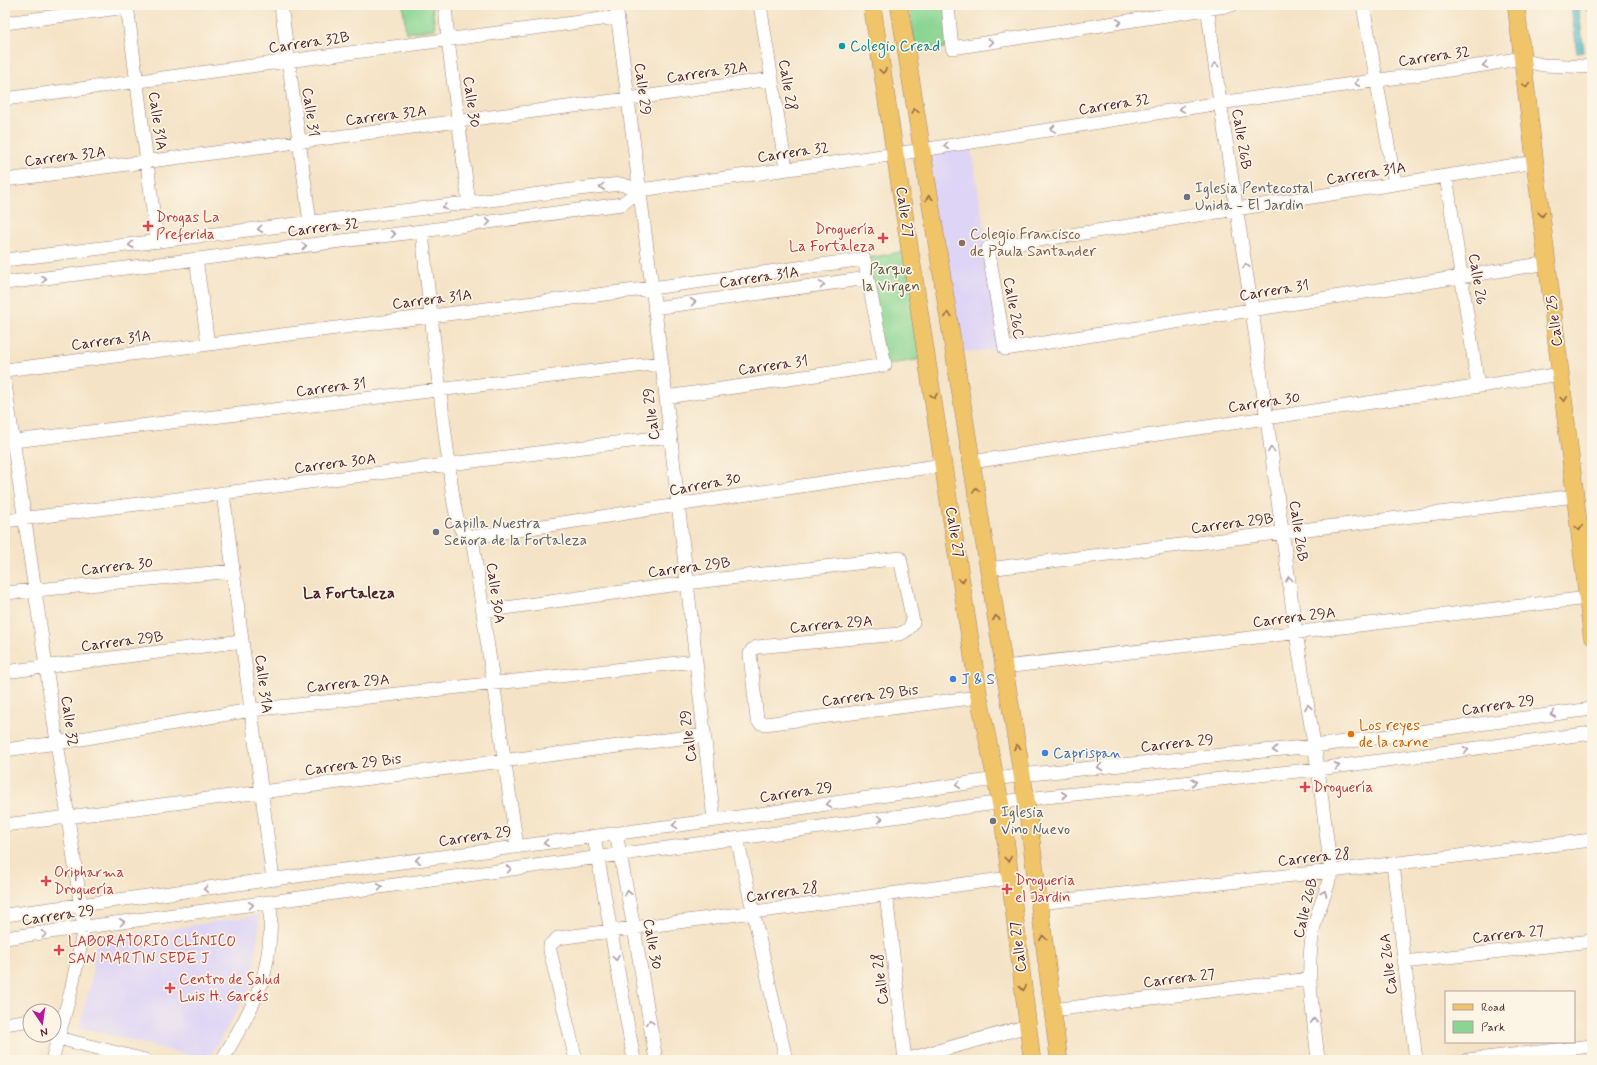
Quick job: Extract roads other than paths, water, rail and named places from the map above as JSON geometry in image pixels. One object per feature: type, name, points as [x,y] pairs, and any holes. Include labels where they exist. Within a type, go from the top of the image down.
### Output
[{"type":"main road","name":"Calle 27","points":[[872,5],[980,697],[1001,802],[1032,1060]]},
{"type":"main road","name":"Calle 27","points":[[899,5],[1026,799],[1059,1060]]},
{"type":"main road","name":"Calle 25","points":[[1516,5],[1592,636]]},
{"type":"street","name":"Calle 31","points":[[281,5],[310,223]]},
{"type":"street","name":"Calle 30","points":[[445,5],[448,40],[469,204]]},
{"type":"street","name":"Calle 28","points":[[760,5],[786,170]]},
{"type":"street","points":[[948,5],[952,48],[1208,7],[1232,5]]},
{"type":"street","points":[[1363,5],[1395,184]]},
{"type":"street","points":[[5,23],[127,6]]},
{"type":"street","name":"Calle 31A","points":[[127,6],[157,242]]},
{"type":"street","name":"Calle 26B","points":[[1208,7],[1220,103],[1252,310],[1296,633],[1318,769],[1330,871],[1329,882],[1319,908],[1313,933],[1310,979],[1318,1060]]},
{"type":"street","name":"Carrera 32B","points":[[5,99],[448,40],[617,11]]},
{"type":"street","name":"Calle 29","points":[[617,11],[666,397],[714,820]]},
{"type":"street","name":"Carrera 32","points":[[5,260],[469,204],[620,184],[640,190],[896,154],[1220,103],[1484,65],[1516,59],[1543,65],[1590,67]]},
{"type":"street","name":"Carrera 32A","points":[[5,180],[771,79]]},
{"type":"street","name":"Carrera 31A","points":[[988,248],[1535,162]]},
{"type":"street","name":"Calle 26","points":[[1446,176],[1478,386]]},
{"type":"street","name":"Carrera 32","points":[[5,283],[422,231],[622,204],[640,190]]},
{"type":"street","points":[[422,231],[430,316],[457,522],[463,533],[472,537]]},
{"type":"street","name":"Calle 26C","points":[[988,248],[1005,349]]},
{"type":"street","points":[[196,259],[208,344]]},
{"type":"street","name":"Carrera 31A","points":[[5,370],[652,288],[864,259],[868,278],[654,308]]},
{"type":"street","name":"Carrera 31","points":[[1005,349],[1548,263]]},
{"type":"street","name":"Carrera 31","points":[[666,397],[885,365],[868,278]]},
{"type":"street","name":"Carrera 31","points":[[9,441],[661,363]]},
{"type":"street","name":"Carrera 30","points":[[971,462],[1561,374]]},
{"type":"street","name":"Calle 32","points":[[5,384],[9,441],[24,519],[35,590],[84,928],[71,991],[62,1010]]},
{"type":"street","name":"Carrera 30A","points":[[5,521],[670,436]]},
{"type":"street","name":"Carrera 30","points":[[472,537],[678,506],[739,495],[944,465]]},
{"type":"street","name":"Calle 31A","points":[[223,493],[273,880]]},
{"type":"street","name":"Carrera 29B","points":[[988,569],[1575,496]]},
{"type":"street","name":"Calle 30A","points":[[472,537],[517,847]]},
{"type":"street","name":"Carrera 29B","points":[[483,611],[900,558],[913,622]]},
{"type":"street","name":"Carrera 30","points":[[5,594],[233,571]]},
{"type":"street","name":"Carrera 29A","points":[[1004,667],[1588,598]]},
{"type":"street","name":"Carrera 29A","points":[[765,724],[760,724],[757,719],[750,654],[752,650],[757,647],[899,634],[910,628],[913,622]]},
{"type":"street","name":"Carrera 29B","points":[[5,672],[242,641]]},
{"type":"street","name":"Carrera 29A","points":[[5,750],[58,743],[251,710],[493,682],[696,661]]},
{"type":"street","name":"Carrera 29 Bis","points":[[765,724],[980,697]]},
{"type":"street","name":"Carrera 29","points":[[5,915],[616,834],[1022,775],[1314,746],[1592,709]]},
{"type":"street","name":"Carrera 29","points":[[5,938],[1001,802],[1318,769],[1592,733]]},
{"type":"street","name":"Carrera 29 Bis","points":[[5,825],[505,762],[704,735]]},
{"type":"street","name":"Calle 30","points":[[616,834],[634,928],[656,1060]]},
{"type":"street","points":[[594,837],[634,1060]]},
{"type":"street","points":[[737,838],[786,1060]]},
{"type":"street","name":"Carrera 28","points":[[1039,903],[1393,864],[1592,840]]},
{"type":"street","name":"Calle 26A","points":[[1393,864],[1416,1060]]},
{"type":"street","name":"Carrera 28","points":[[576,1060],[550,951],[550,945],[558,938],[1010,878]]},
{"type":"street","name":"Calle 28","points":[[886,894],[905,1060]]},
{"type":"street","points":[[222,1060],[250,1010],[264,974],[269,941],[270,902]]},
{"type":"street","name":"Carrera 27","points":[[1404,962],[1592,941]]},
{"type":"street","name":"Carrera 27","points":[[1052,1010],[1310,979]]},
{"type":"street","points":[[5,1024],[22,1021]]},
{"type":"street","points":[[905,1060],[1028,1026]]},
{"type":"street","points":[[62,1039],[145,1060]]},
{"type":"street","name":"Calle 32","points":[[52,1060],[57,1043]]},
{"type":"street","points":[[1467,1060],[1592,1046]]},
{"type":"water","points":[[1571,5],[1578,5],[1584,52],[1577,53]]},
{"type":"place","name":"Colegio Cread","points":[[842,46]]},
{"type":"place","name":"Iglesia Pentecostal Unida - El Jardin","points":[[1187,197]]},
{"type":"place","name":"Drogas La Preferida","points":[[148,226]]},
{"type":"place","name":"Droguería La Fortaleza","points":[[883,238]]},
{"type":"place","name":"Colegio Francisco de Paula Santander","points":[[962,243]]},
{"type":"place","name":"Capilla Nuestra Señora de la Fortaleza","points":[[436,532]]},
{"type":"place","name":"J & S","points":[[953,679]]},
{"type":"place","name":"Los reyes de la carne","points":[[1351,734]]},
{"type":"place","name":"Caprispan","points":[[1045,753]]},
{"type":"place","name":"Droguería","points":[[1305,787]]},
{"type":"place","name":"Iglesia Vino Nuevo","points":[[993,821]]},
{"type":"place","name":"Oripharma Droguería","points":[[46,881]]},
{"type":"place","name":"Drogueria el Jardin","points":[[1007,889]]},
{"type":"place","name":"LABORATORIO CLÍNICO SAN MARTIN SEDE J","points":[[59,950]]},
{"type":"place","name":"Centro de Salud Luis H. Garcés","points":[[170,988]]},
{"type":"district","name":"La Fortaleza","points":[[349,592]]},
{"type":"park label","name":"Parque la Virgen","points":[[891,278]]}]
